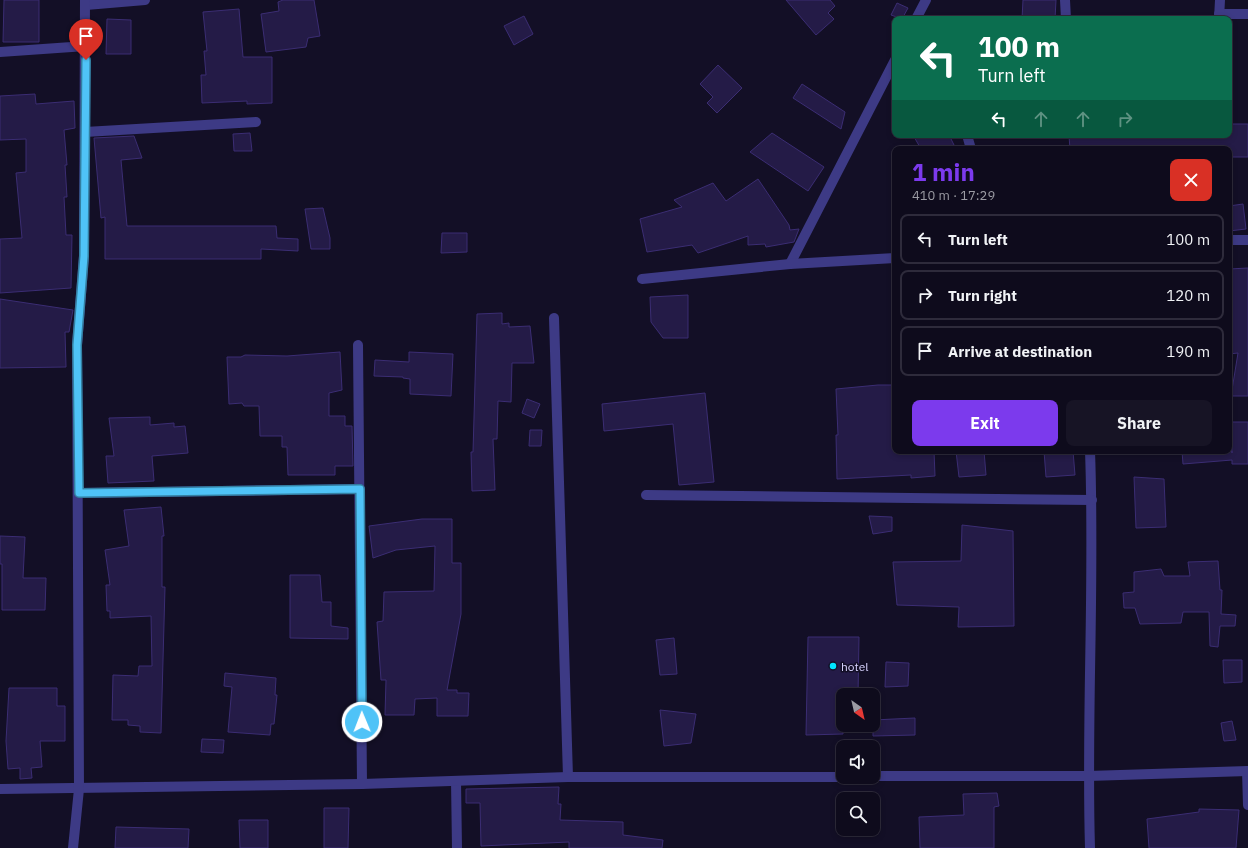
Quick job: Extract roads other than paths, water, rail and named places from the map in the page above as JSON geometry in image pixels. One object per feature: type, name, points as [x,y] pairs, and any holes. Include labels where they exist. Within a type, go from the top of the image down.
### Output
[{"type":"street","points":[[73,848],[78,789],[79,493],[77,345],[84,256],[86,2],[145,0]]},
{"type":"street","points":[[918,16],[926,0]]},
{"type":"street","points":[[1065,0],[1066,16]]},
{"type":"street","points":[[1220,0],[1219,16],[1248,14]]},
{"type":"street","points":[[0,52],[86,46]]},
{"type":"street","points":[[790,264],[892,66]]},
{"type":"street","points":[[85,132],[256,122]]},
{"type":"street","points":[[1232,240],[1248,240]]},
{"type":"street","points":[[642,279],[790,264],[892,258]]},
{"type":"street","points":[[554,318],[568,777]]},
{"type":"street","points":[[358,345],[362,784]]},
{"type":"street","points":[[1090,454],[1092,500],[1088,776],[1090,848]]},
{"type":"street","points":[[79,493],[360,489]]},
{"type":"street","points":[[646,495],[1092,500]]},
{"type":"street","points":[[880,776],[1088,776],[1248,771],[1248,805]]},
{"type":"street","points":[[0,789],[362,784],[568,777],[836,776]]},
{"type":"street","points":[[456,782],[458,848]]},
{"type":"place","name":"hotel","points":[[833,666]]}]
